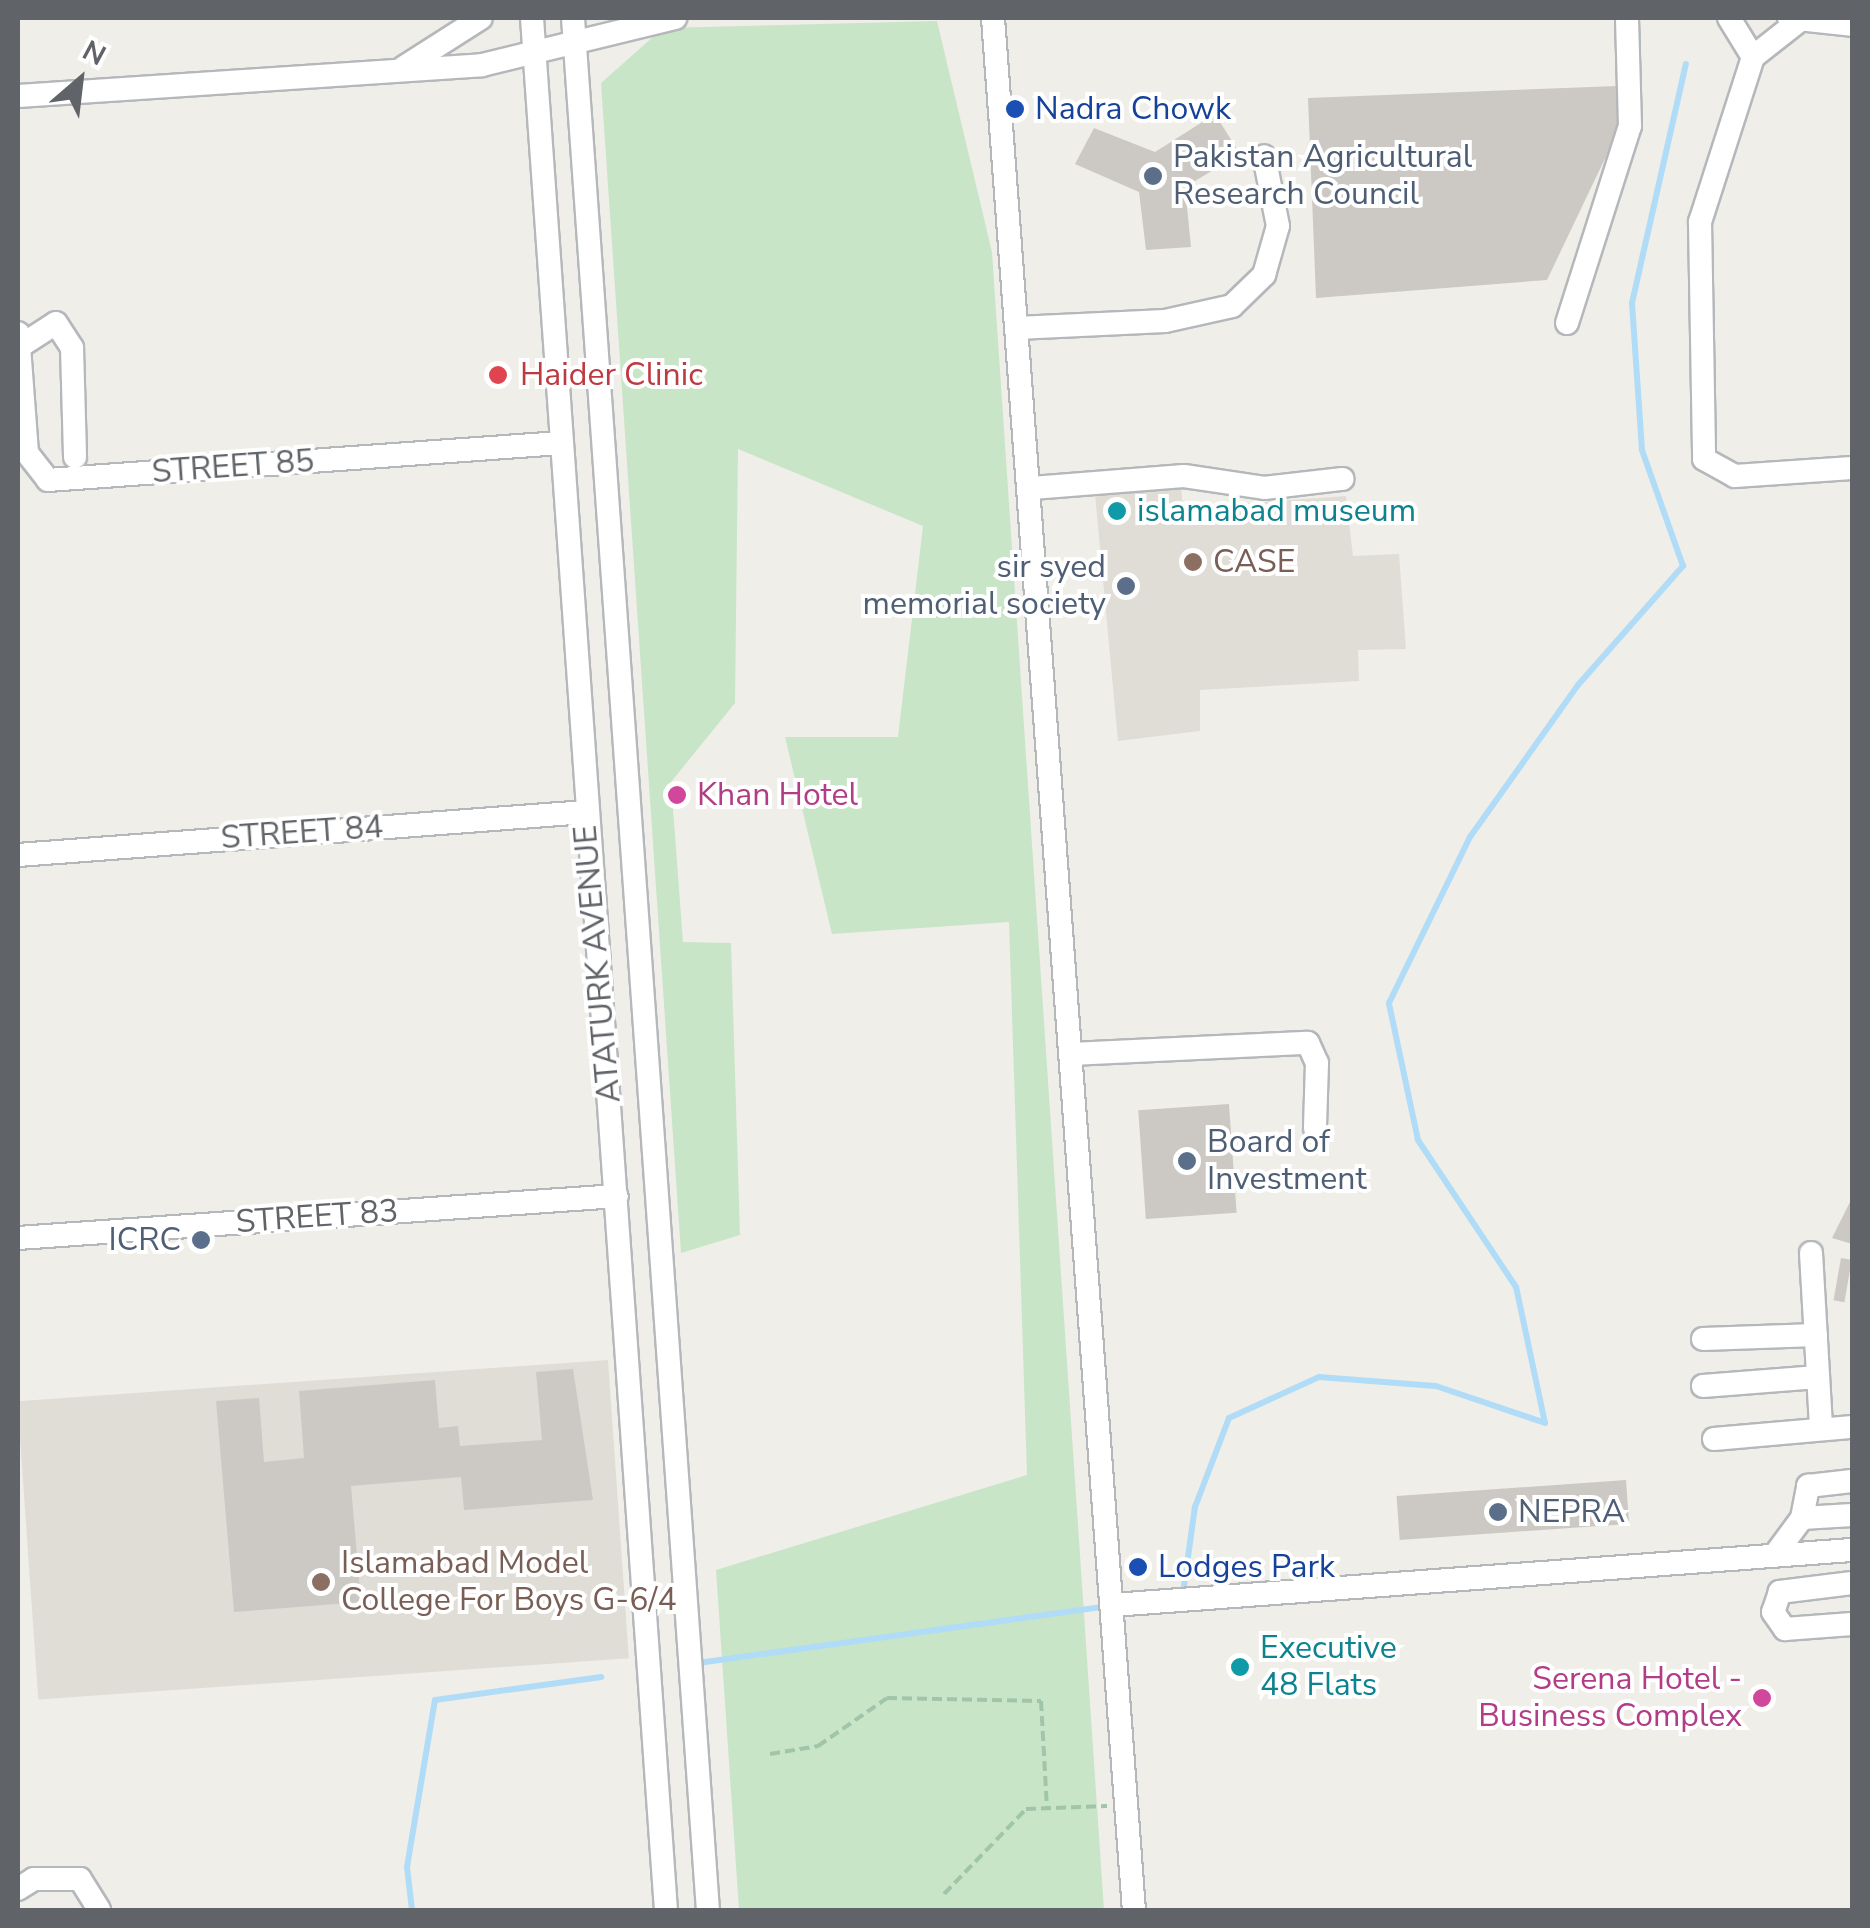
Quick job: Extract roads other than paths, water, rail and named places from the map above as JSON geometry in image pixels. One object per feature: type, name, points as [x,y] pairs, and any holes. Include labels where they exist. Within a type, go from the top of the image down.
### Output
[{"type":"street","points":[[397,71],[482,18]]},
{"type":"street","name":"ATATURK AVENUE","points":[[532,18],[666,1910]]},
{"type":"street","points":[[18,96],[482,65],[536,50],[574,27],[676,18]]},
{"type":"street","points":[[993,18],[1032,488],[1134,1910]]},
{"type":"street","points":[[1567,322],[1630,126],[1628,18]]},
{"type":"street","points":[[1729,18],[1753,57]]},
{"type":"street","points":[[1852,25],[1790,18],[1753,57],[1694,256],[1704,459],[1735,476],[1852,468]]},
{"type":"street","name":"ATATURK AVENUE","points":[[574,27],[708,1910]]},
{"type":"street","points":[[1017,328],[1165,321],[1232,306],[1264,275],[1278,226],[1264,156]]},
{"type":"street","points":[[20,339],[56,322],[72,348],[75,458]]},
{"type":"street","name":"STREET 85","points":[[20,339],[27,453],[48,480],[561,444]]},
{"type":"street","points":[[1032,488],[1184,476],[1264,488],[1342,479]]},
{"type":"street","name":"STREET 84","points":[[18,855],[586,812]]},
{"type":"street","points":[[1072,1054],[1308,1042],[1317,1063],[1316,1128]]},
{"type":"street","name":"STREET 83","points":[[18,1238],[617,1196]]},
{"type":"street","points":[[1812,1253],[1822,1429]]},
{"type":"street","points":[[623,1286],[664,1280]]},
{"type":"street","points":[[1703,1340],[1816,1334]]},
{"type":"street","points":[[1703,1386],[1818,1377]]},
{"type":"street","points":[[1714,1439],[1852,1426]]},
{"type":"street","points":[[1774,1556],[1802,1518],[1808,1486],[1852,1482]]},
{"type":"street","points":[[1802,1518],[1852,1515]]},
{"type":"street","points":[[1113,1605],[1852,1550]]},
{"type":"street","points":[[1852,1583],[1780,1592],[1773,1612],[1785,1629],[1852,1624]]},
{"type":"street","points":[[18,1889],[34,1879],[80,1880],[99,1910]]},
{"type":"waterway","points":[[1183,1593],[1195,1507],[1229,1418],[1319,1377],[1436,1386],[1545,1423],[1516,1287],[1418,1140],[1389,1003],[1470,837],[1578,685],[1683,566],[1642,450],[1632,303],[1686,64]]},
{"type":"waterway","points":[[698,1663],[1108,1606]]},
{"type":"waterway","points":[[412,1910],[407,1867],[435,1700],[601,1677]]},
{"type":"place","name":"Nadra Chowk","points":[[1015,109]]},
{"type":"place","name":"Pakistan Agricultural Research Council","points":[[1153,176]]},
{"type":"place","name":"Haider Clinic","points":[[498,375]]},
{"type":"place","name":"islamabad museum","points":[[1117,511]]},
{"type":"place","name":"CASE","points":[[1193,562]]},
{"type":"place","name":"sir syed memorial society","points":[[1126,586]]},
{"type":"place","name":"Khan Hotel","points":[[677,795]]},
{"type":"place","name":"Board of Investment","points":[[1187,1161]]},
{"type":"place","name":"ICRC","points":[[201,1240]]},
{"type":"place","name":"NEPRA","points":[[1498,1512]]},
{"type":"place","name":"Lodges Park","points":[[1138,1567]]},
{"type":"place","name":"Islamabad Model College For Boys G-6/4","points":[[321,1582]]},
{"type":"place","name":"Executive 48 Flats","points":[[1240,1667]]},
{"type":"place","name":"Serena Hotel - Business Complex","points":[[1762,1698]]}]
